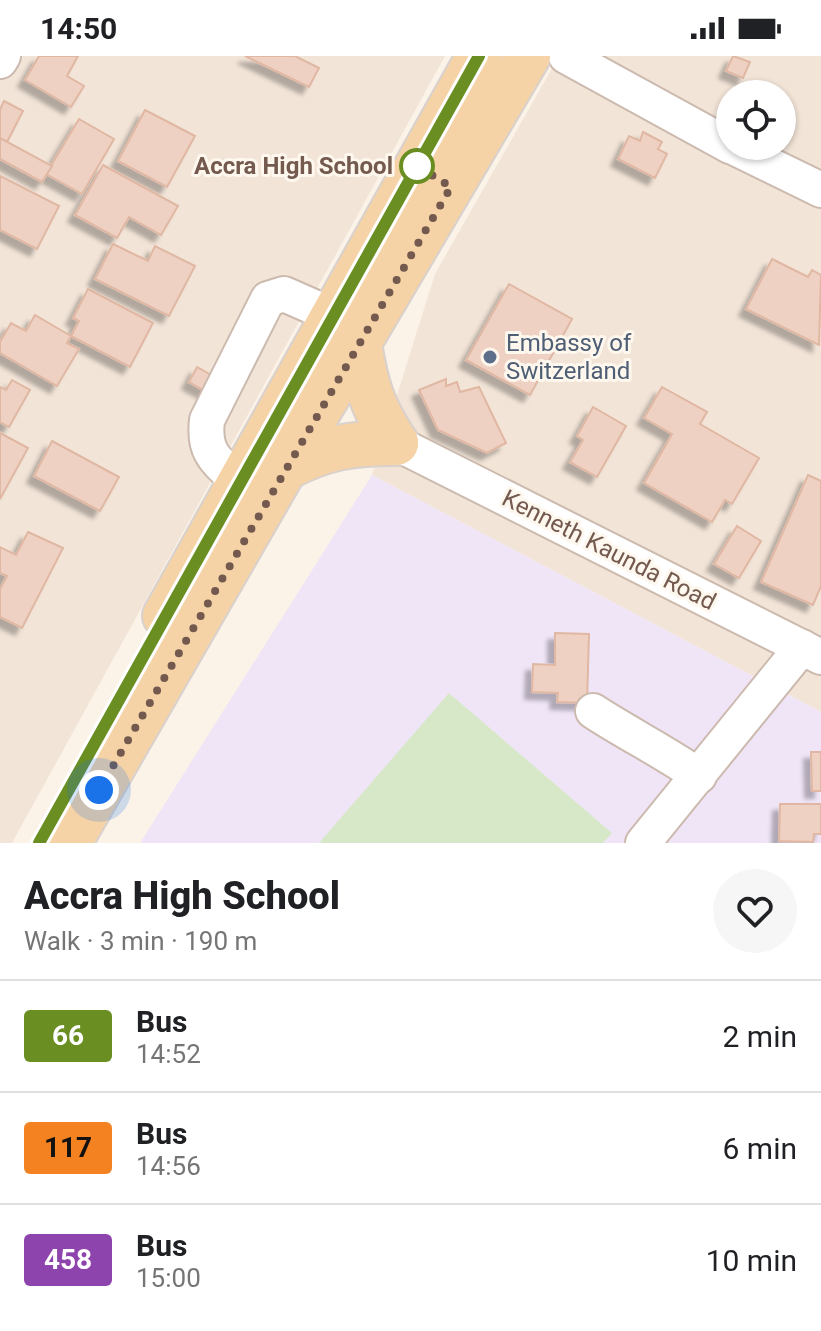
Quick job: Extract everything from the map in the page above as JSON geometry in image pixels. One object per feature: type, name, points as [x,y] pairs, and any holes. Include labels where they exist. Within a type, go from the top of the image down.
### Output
[{"type":"main road","points":[[69,843],[285,468],[346,330],[479,56]]},
{"type":"main road","points":[[39,843],[239,482],[346,330],[528,56]]},
{"type":"main road","points":[[346,330],[378,416],[396,443]]},
{"type":"main road","points":[[285,468],[314,453],[344,445],[396,443]]},
{"type":"street","points":[[566,56],[716,138]]},
{"type":"street","points":[[759,160],[821,190]]},
{"type":"street","points":[[239,482],[210,454],[205,437],[207,420],[268,299],[284,294],[346,330]]},
{"type":"street","name":"Kenneth Kaunda Road","points":[[396,443],[811,652]]},
{"type":"street","points":[[643,843],[811,652]]},
{"type":"street","points":[[593,711],[658,748],[699,776]]},
{"type":"shaded area","points":[[0,56],[445,56],[12,843],[0,843]]},
{"type":"shaded area","points":[[559,56],[821,56],[821,712],[372,475],[435,274]]},
{"type":"shaded area","points":[[372,475],[821,712],[821,843],[140,843]]},
{"type":"green space","points":[[449,693],[612,833],[603,843],[319,843]]},
{"type":"building","points":[[39,56],[78,56],[67,76],[84,86],[71,107],[25,80]]},
{"type":"building","points":[[245,56],[295,56],[319,68],[309,87]]},
{"type":"building","points":[[733,56],[750,62],[743,78],[726,71]]},
{"type":"building","points":[[4,101],[23,111],[7,142],[0,138],[0,110]]},
{"type":"building","points":[[145,110],[195,136],[167,187],[118,161]]},
{"type":"building","points":[[79,119],[114,139],[82,194],[46,174]]},
{"type":"building","points":[[643,132],[662,142],[658,149],[667,154],[655,178],[618,159],[629,136],[640,141]]},
{"type":"building","points":[[0,138],[52,166],[42,182],[0,159]]},
{"type":"building","points":[[103,165],[178,206],[161,235],[129,217],[117,238],[75,215]]},
{"type":"building","points":[[0,176],[59,206],[37,249],[0,230]]},
{"type":"building","points":[[113,244],[148,261],[155,246],[195,266],[169,316],[95,279]]},
{"type":"building","points":[[772,259],[808,277],[812,270],[821,275],[819,345],[746,309]]},
{"type":"building","points":[[509,284],[572,319],[530,395],[466,360]]},
{"type":"building","points":[[88,289],[153,323],[130,367],[71,336],[79,321],[73,318]]},
{"type":"building","points":[[35,315],[71,336],[67,343],[79,349],[57,386],[0,353],[0,342],[11,323],[26,331]]},
{"type":"building","points":[[197,367],[220,380],[212,395],[189,382]]},
{"type":"building","points":[[446,379],[446,386],[457,382],[460,392],[479,387],[506,443],[487,453],[438,430],[419,390]]},
{"type":"building","points":[[12,380],[30,390],[9,427],[0,422],[0,387],[6,390]]},
{"type":"building","points":[[662,387],[707,412],[700,424],[759,458],[732,504],[725,500],[712,522],[644,483],[672,434],[644,418]]},
{"type":"building","points":[[593,407],[626,426],[597,477],[570,462],[583,440],[577,436]]},
{"type":"building","points":[[0,433],[28,448],[0,499]]},
{"type":"building","points":[[52,441],[119,477],[100,511],[34,476]]},
{"type":"building","points":[[808,475],[821,481],[821,586],[813,605],[761,582]]},
{"type":"building","points":[[737,526],[761,541],[739,578],[714,564]]},
{"type":"building","points":[[28,532],[63,548],[22,628],[0,617],[0,589],[7,576],[0,573],[0,547],[16,555]]},
{"type":"building","points":[[555,633],[589,634],[587,703],[557,702],[558,693],[532,692],[533,664],[555,665]]},
{"type":"building","points":[[811,752],[821,752],[821,791],[812,791]]},
{"type":"building","points":[[780,804],[821,804],[821,834],[814,834],[813,842],[779,841]]},
{"type":"bus line","name":"66","points":[[39,843],[479,56]]},
{"type":"place","name":"Accra High School","points":[[417,166]]},
{"type":"place","name":"Embassy of Switzerland","points":[[490,357]]},
{"type":"route","points":[[99,790],[451,187],[417,166]]}]
